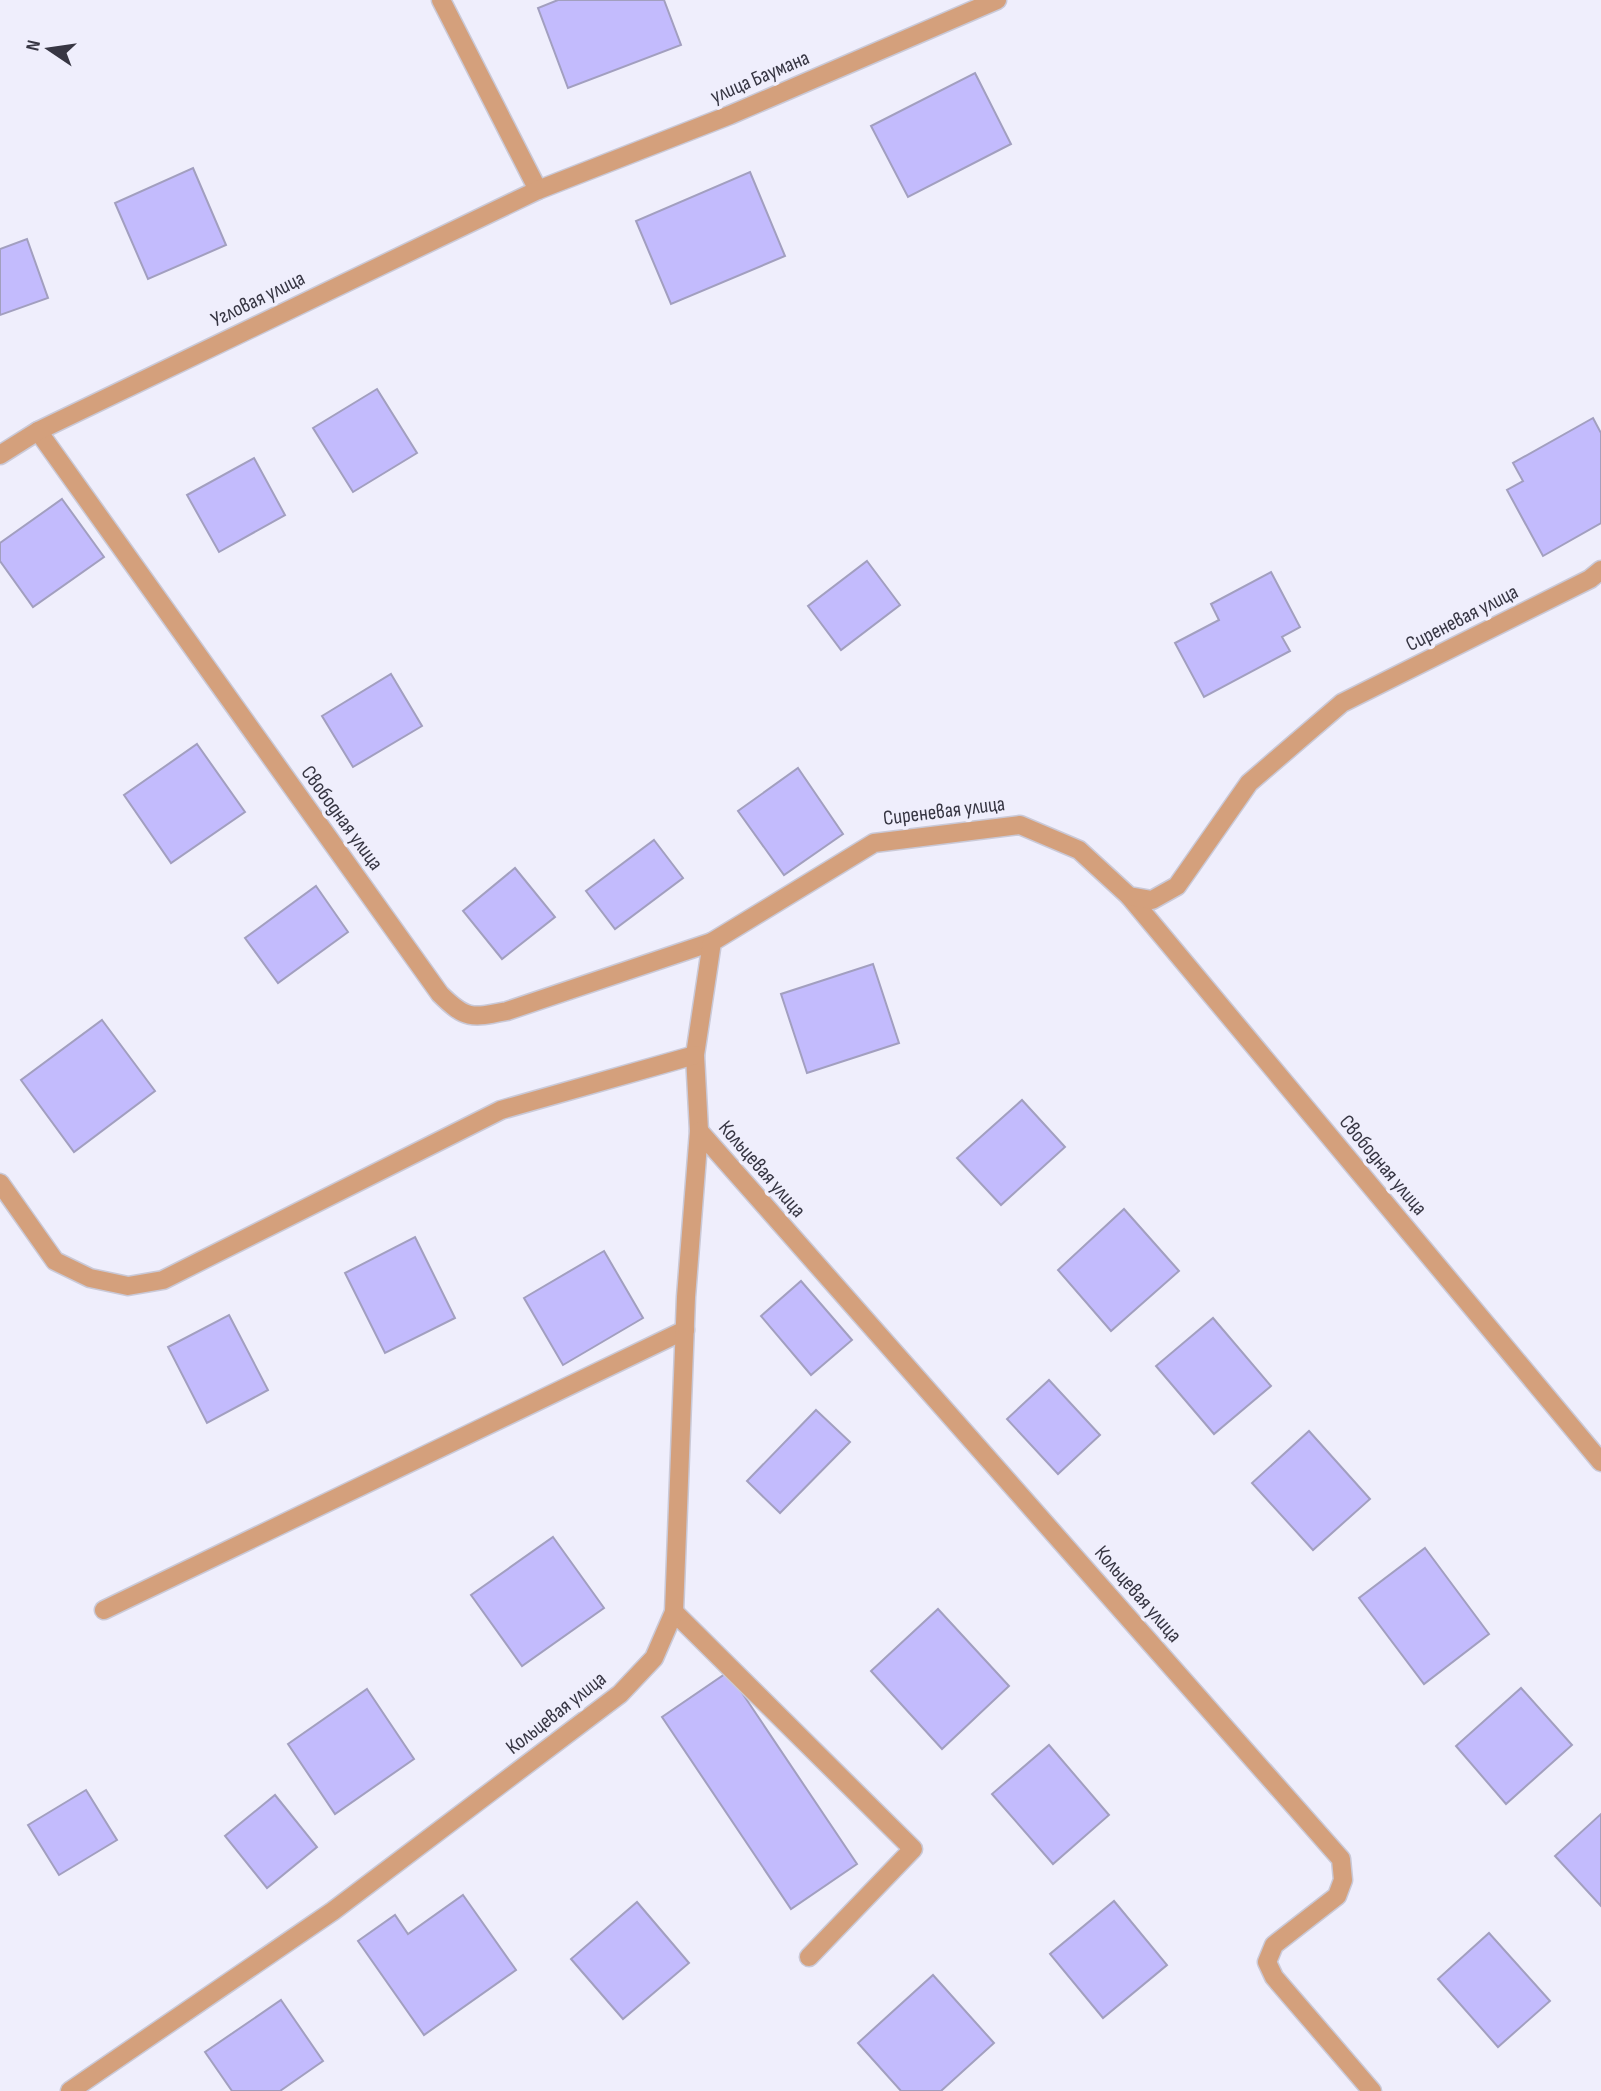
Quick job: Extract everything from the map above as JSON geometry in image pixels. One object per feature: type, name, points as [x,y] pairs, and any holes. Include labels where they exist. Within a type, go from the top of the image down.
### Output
[{"type":"street","points":[[441,0],[538,190]]},
{"type":"street","name":"улица Баумана","points":[[538,190],[730,115],[997,0]]},
{"type":"street","name":"Угловая улица","points":[[0,454],[38,431],[538,190]]},
{"type":"street","name":"Свободная улица","points":[[38,431],[440,994],[457,1011],[479,1017],[507,1011],[712,942]]},
{"type":"street","name":"Сиреневая улица","points":[[712,942],[874,843],[1020,825],[1079,850],[1129,896],[1152,900],[1177,886],[1249,783],[1342,703],[1578,585],[1601,570]]},
{"type":"street","name":"Свободная улица","points":[[1129,896],[1601,1462]]},
{"type":"street","points":[[699,1132],[695,1055],[712,942]]},
{"type":"street","points":[[0,1183],[55,1261],[90,1278],[128,1286],[163,1280],[500,1110],[695,1055]]},
{"type":"street","name":"Кольцевая улица","points":[[70,2091],[333,1912],[620,1694],[654,1658],[674,1612],[685,1330],[699,1132]]},
{"type":"street","name":"Кольцевая улица","points":[[699,1132],[1341,1859],[1343,1880],[1336,1896],[1274,1945],[1267,1962],[1274,1977],[1372,2091]]},
{"type":"street","points":[[104,1609],[685,1330]]},
{"type":"street","points":[[674,1612],[913,1849],[809,1957]]},
{"type":"building","points":[[558,0],[664,0],[681,45],[568,88],[538,8]]},
{"type":"building","points":[[975,73],[1011,144],[908,197],[871,126]]},
{"type":"building","points":[[193,168],[226,245],[148,279],[115,203]]},
{"type":"building","points":[[750,172],[785,256],[671,304],[636,221]]},
{"type":"building","points":[[27,239],[48,298],[0,315],[0,249]]},
{"type":"building","points":[[377,389],[417,453],[353,492],[313,428]]},
{"type":"building","points":[[1593,418],[1601,433],[1601,523],[1543,556],[1507,490],[1523,481],[1513,463]]},
{"type":"building","points":[[254,458],[285,515],[219,552],[187,495]]},
{"type":"building","points":[[62,499],[104,557],[33,607],[0,561],[0,543]]},
{"type":"building","points":[[867,561],[900,605],[841,650],[808,606]]},
{"type":"building","points":[[1271,572],[1300,627],[1282,637],[1290,651],[1204,697],[1175,643],[1219,620],[1211,604]]},
{"type":"building","points":[[391,674],[422,726],[353,767],[322,716]]},
{"type":"building","points":[[197,744],[245,812],[171,863],[124,795]]},
{"type":"building","points":[[798,768],[843,834],[784,875],[738,811]]},
{"type":"building","points":[[654,840],[683,878],[615,929],[586,891]]},
{"type":"building","points":[[515,868],[555,917],[502,959],[463,911]]},
{"type":"building","points":[[316,886],[348,932],[278,983],[245,938]]},
{"type":"building","points":[[873,964],[899,1043],[807,1073],[781,994]]},
{"type":"building","points":[[102,1020],[155,1091],[74,1152],[21,1080]]},
{"type":"building","points":[[1022,1100],[1065,1147],[1001,1205],[957,1158]]},
{"type":"building","points":[[1124,1209],[1179,1271],[1111,1331],[1058,1270]]},
{"type":"building","points":[[415,1237],[455,1318],[385,1353],[345,1273]]},
{"type":"building","points":[[604,1251],[643,1318],[563,1365],[524,1298]]},
{"type":"building","points":[[801,1281],[852,1340],[811,1375],[761,1316]]},
{"type":"building","points":[[229,1315],[268,1390],[207,1423],[168,1347]]},
{"type":"building","points":[[1213,1318],[1271,1386],[1214,1434],[1156,1366]]},
{"type":"building","points":[[1049,1380],[1100,1435],[1058,1474],[1007,1419]]},
{"type":"building","points":[[816,1410],[850,1442],[780,1513],[747,1481]]},
{"type":"building","points":[[1309,1431],[1370,1499],[1313,1550],[1252,1483]]},
{"type":"building","points":[[553,1537],[604,1608],[522,1666],[471,1595]]},
{"type":"building","points":[[1425,1548],[1489,1634],[1424,1684],[1359,1598]]},
{"type":"building","points":[[938,1609],[1009,1686],[942,1749],[871,1671]]},
{"type":"building","points":[[728,1672],[857,1864],[791,1909],[662,1717]]},
{"type":"building","points":[[1521,1688],[1572,1745],[1506,1804],[1456,1746]]},
{"type":"building","points":[[367,1689],[414,1759],[335,1814],[288,1744]]},
{"type":"building","points":[[1049,1745],[1109,1815],[1053,1864],[992,1794]]},
{"type":"building","points":[[86,1790],[117,1840],[59,1875],[28,1825]]},
{"type":"building","points":[[275,1795],[317,1847],[267,1888],[225,1836]]},
{"type":"building","points":[[1601,1814],[1601,1906],[1555,1856]]},
{"type":"building","points":[[463,1895],[516,1970],[424,2035],[358,1941],[395,1915],[408,1934]]},
{"type":"building","points":[[1114,1901],[1167,1965],[1103,2018],[1050,1954]]},
{"type":"building","points":[[637,1902],[689,1963],[623,2019],[571,1959]]},
{"type":"building","points":[[1489,1933],[1550,2001],[1498,2047],[1438,1979]]},
{"type":"building","points":[[933,1975],[994,2043],[941,2091],[901,2091],[858,2043]]},
{"type":"building","points":[[281,2000],[323,2061],[280,2091],[232,2091],[205,2052]]}]
